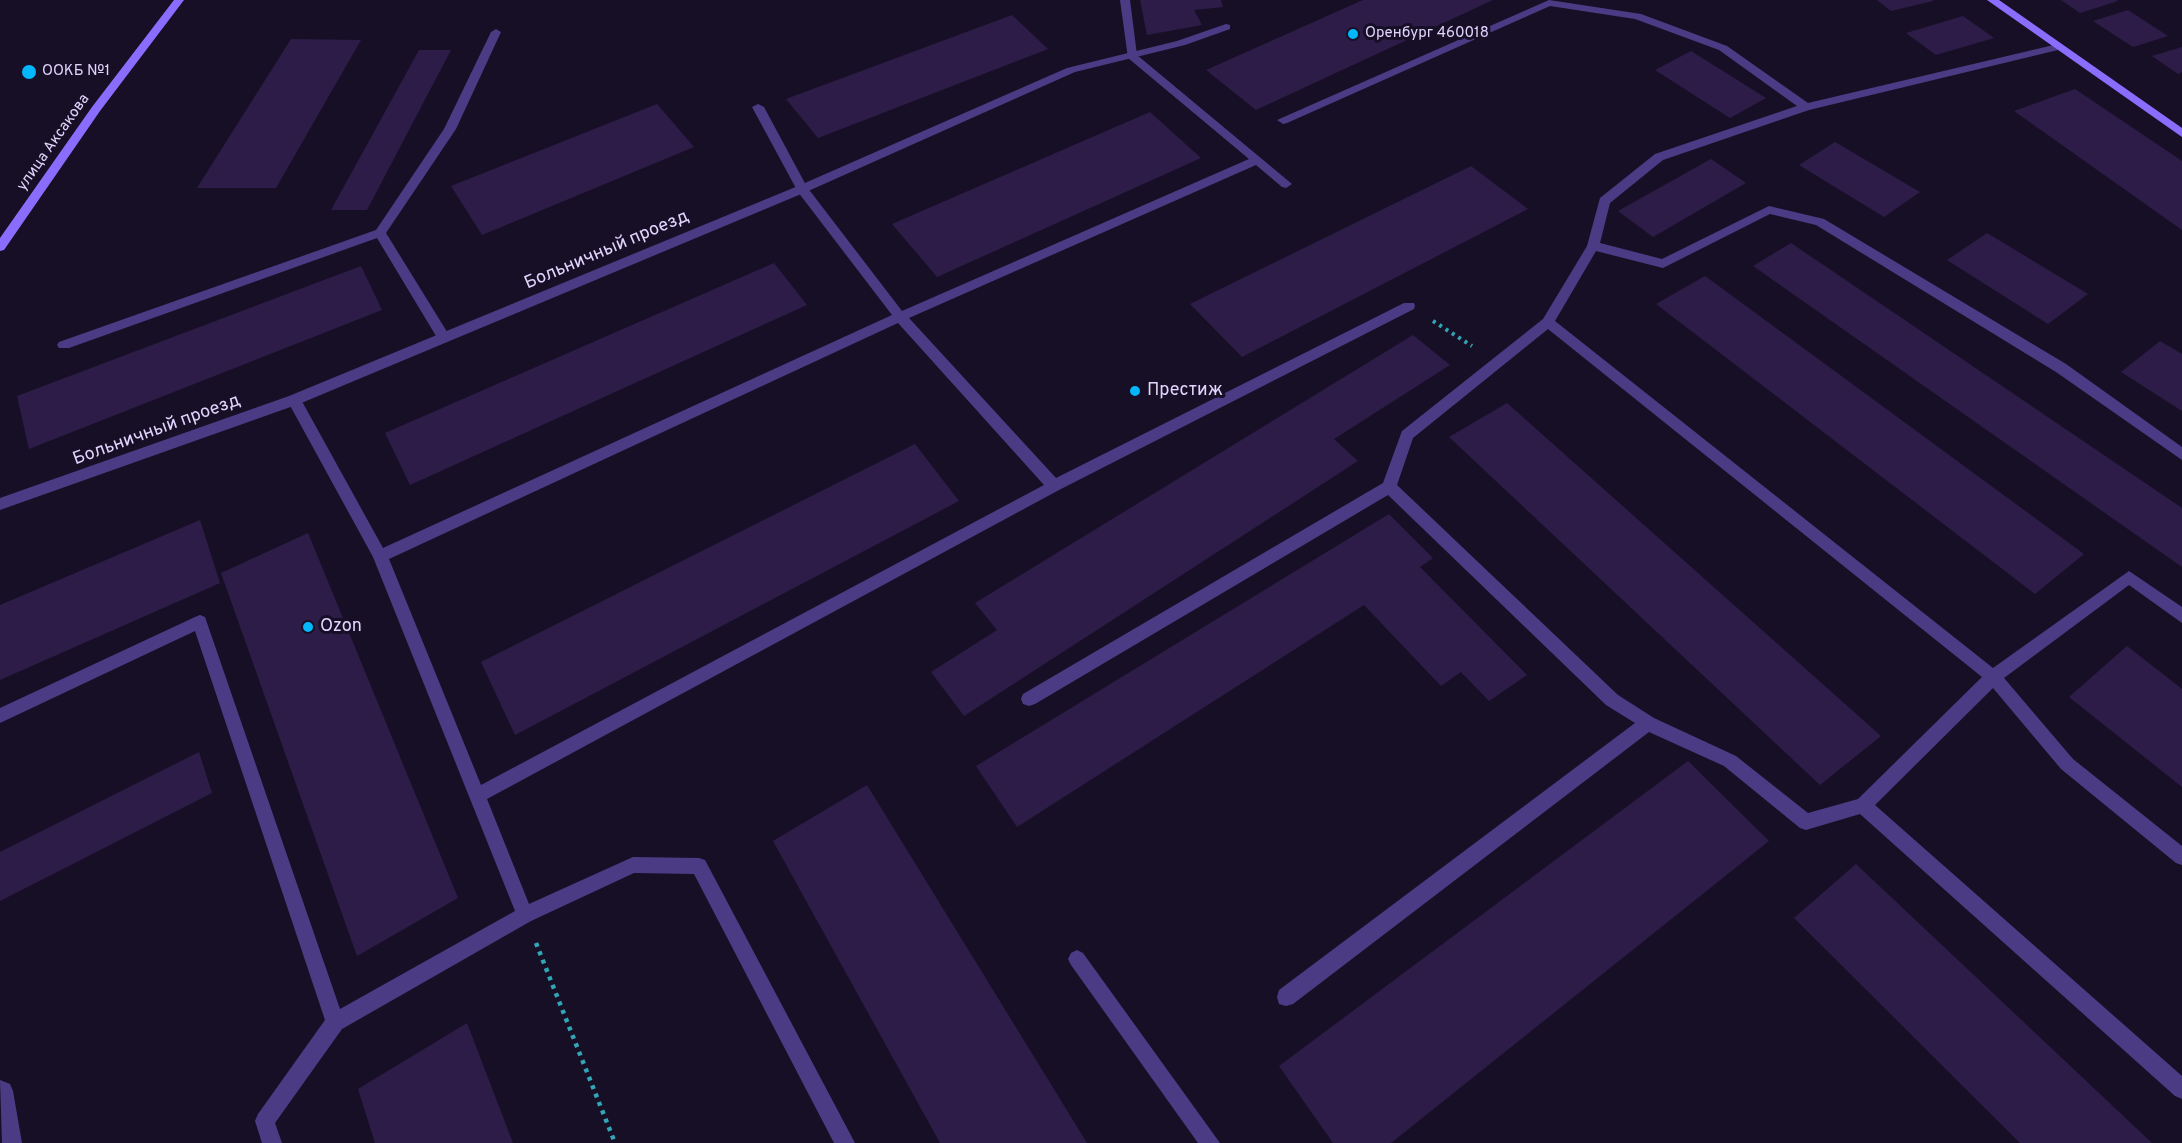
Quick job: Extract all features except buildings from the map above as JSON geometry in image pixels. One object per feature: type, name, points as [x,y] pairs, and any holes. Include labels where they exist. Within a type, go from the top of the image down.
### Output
[{"type":"street","name":"улица Аксакова","points":[[0,247],[96,109],[179,0]]},
{"type":"street","points":[[1125,0],[1132,56],[1286,184]]},
{"type":"street","points":[[1992,0],[2182,133]]},
{"type":"street","points":[[1283,120],[1549,3],[1637,16],[1723,48],[1806,107]]},
{"type":"street","name":"Больничный проезд","points":[[0,504],[294,400],[802,189],[1071,70],[1181,43],[1226,27]]},
{"type":"street","points":[[64,345],[380,233],[450,129],[496,32]]},
{"type":"street","points":[[1029,699],[1389,487],[1407,435],[1548,322],[1593,246],[1604,201],[1659,157],[1806,107],[2058,47]]},
{"type":"street","points":[[758,107],[802,189],[900,318],[1054,486]]},
{"type":"street","points":[[380,555],[900,318],[1258,160]]},
{"type":"street","points":[[1593,246],[1663,264],[1769,210],[1820,222],[2061,368],[2182,454]]},
{"type":"street","points":[[380,233],[444,338]]},
{"type":"street","points":[[478,795],[1054,486],[1409,306]]},
{"type":"street","points":[[1548,322],[1993,677],[2067,764],[2182,857]]},
{"type":"street","points":[[294,400],[380,555],[525,915]]},
{"type":"street","points":[[1389,487],[1612,700],[1648,723],[1730,761],[1806,822],[1863,805],[1993,677],[2129,577],[2182,616]]},
{"type":"street","points":[[0,716],[200,622],[335,1022]]},
{"type":"street","points":[[1286,997],[1648,723]]},
{"type":"street","points":[[1863,805],[2182,1089]]},
{"type":"street","points":[[272,1143],[265,1121],[335,1022],[525,915],[633,865],[699,866],[845,1143]]},
{"type":"street","points":[[1077,959],[1210,1143]]},
{"type":"street","points":[[0,1090],[3,1091],[12,1143]]},
{"type":"path","points":[[1409,306],[1498,363]]},
{"type":"path","points":[[525,915],[615,1143]]},
{"type":"place","name":"Оренбург 460018","points":[[1353,34]]},
{"type":"place","name":"ООКБ №1","points":[[29,72]]},
{"type":"place","name":"Престиж","points":[[1135,391]]},
{"type":"place","name":"Ozon","points":[[308,627]]}]
